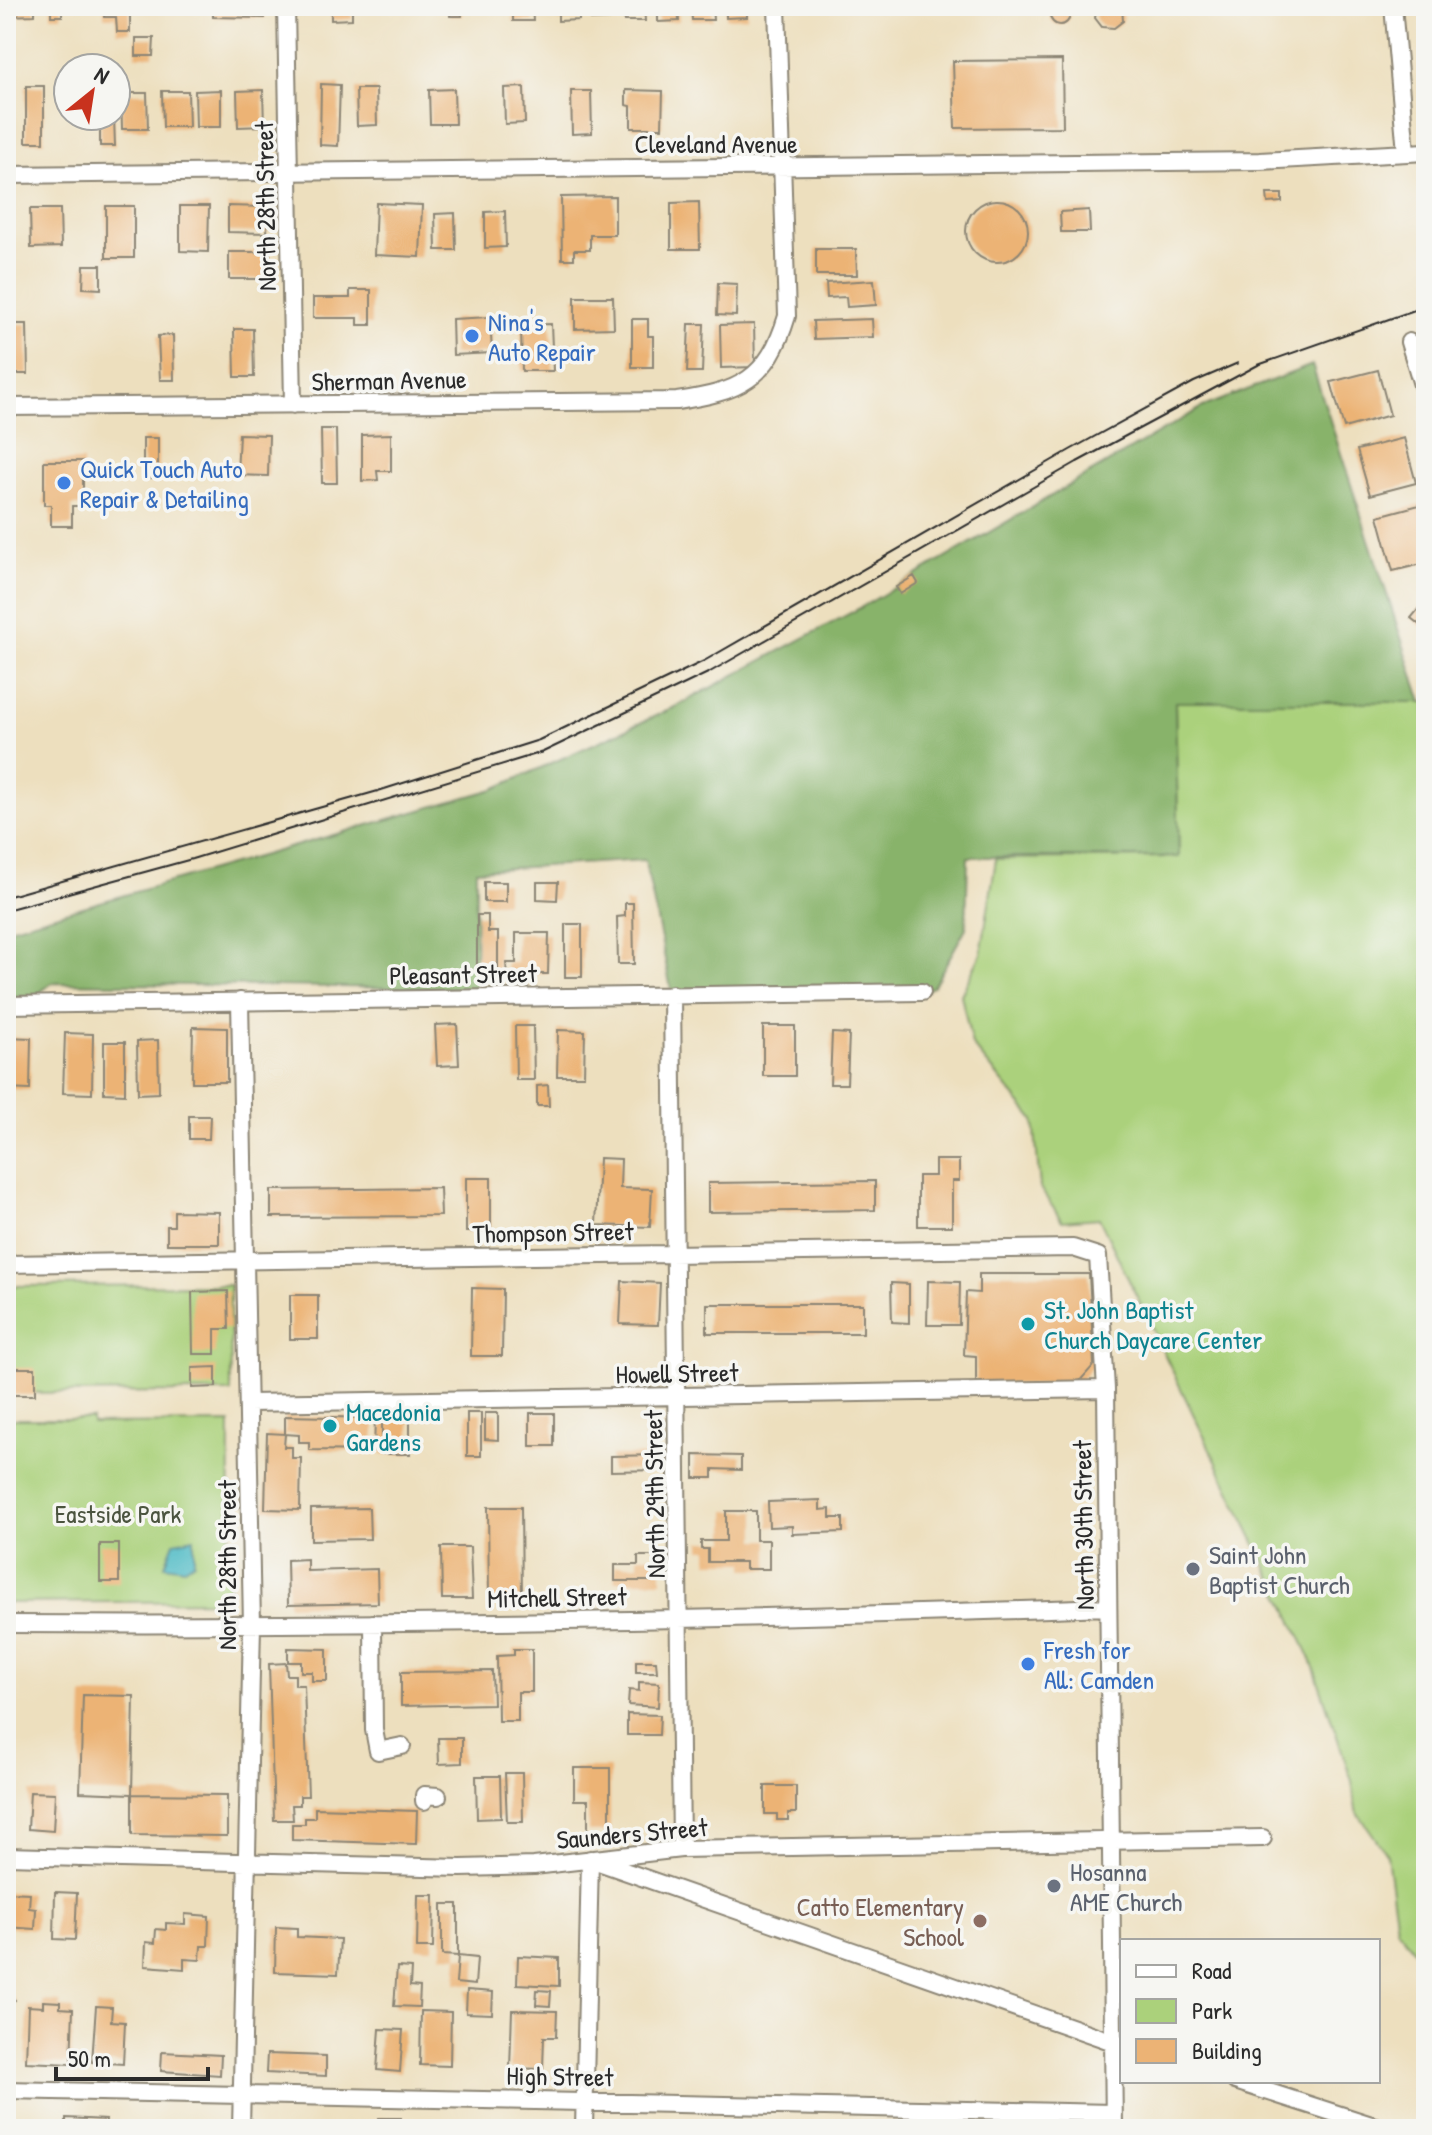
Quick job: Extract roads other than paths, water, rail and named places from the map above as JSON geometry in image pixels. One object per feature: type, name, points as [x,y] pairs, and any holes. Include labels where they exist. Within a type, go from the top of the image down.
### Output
[{"type":"street","name":"North 28th Street","points":[[286,6],[293,405]]},
{"type":"street","points":[[777,6],[783,167]]},
{"type":"street","points":[[1393,6],[1406,152]]},
{"type":"street","name":"Cleveland Avenue","points":[[6,175],[1260,161],[1426,152]]},
{"type":"street","name":"Sherman Avenue","points":[[6,407],[677,401],[721,394],[751,379],[781,335],[787,316],[783,167]]},
{"type":"street","points":[[1409,342],[1426,398]]},
{"type":"street","name":"Pleasant Street","points":[[6,1005],[922,992]]},
{"type":"street","name":"North 29th Street","points":[[672,994],[671,1133],[676,1255],[681,1849]]},
{"type":"street","name":"North 28th Street","points":[[240,1001],[252,1625],[241,2129]]},
{"type":"street","name":"Thompson Street","points":[[6,1264],[1073,1248],[1098,1256]]},
{"type":"street","name":"North 30th Street","points":[[1098,1256],[1106,1389],[1116,2043],[1114,2121]]},
{"type":"street","name":"Howell Street","points":[[249,1403],[1106,1389]]},
{"type":"street","name":"Mitchell Street","points":[[6,1624],[252,1625],[681,1619],[1108,1607]]},
{"type":"street","points":[[373,1623],[374,1730],[378,1751],[402,1746]]},
{"type":"street","name":"Saunders Street","points":[[6,1856],[461,1868],[534,1866],[681,1849],[1263,1838]]},
{"type":"street","points":[[584,2129],[590,1859],[1116,2043]]},
{"type":"street","points":[[1241,2083],[1384,2129]]},
{"type":"street","name":"High Street","points":[[6,2090],[585,2100],[1114,2121]]},
{"type":"water","points":[[194,1538],[194,1562],[185,1568],[165,1565],[174,1542]]},
{"type":"tram line","points":[[6,910],[192,859],[543,752],[710,672],[1077,462],[1258,365],[1426,306]]},
{"type":"tram line","points":[[6,897],[378,791],[539,740],[704,661],[1070,450],[1194,382],[1238,363]]},
{"type":"place","name":"Nina's Auto Repair","points":[[472,336]]},
{"type":"place","name":"Quick Touch Auto Repair & Detailing","points":[[64,483]]},
{"type":"place","name":"St. John Baptist Church Daycare Center","points":[[1028,1324]]},
{"type":"place","name":"Macedonia Gardens","points":[[330,1426]]},
{"type":"place","name":"Saint John Baptist Church","points":[[1193,1569]]},
{"type":"place","name":"Fresh for All: Camden","points":[[1028,1664]]},
{"type":"place","name":"Hosanna AME Church","points":[[1054,1886]]},
{"type":"place","name":"Catto Elementary School","points":[[980,1921]]},
{"type":"park label","name":"Eastside Park","points":[[118,1513]]}]
